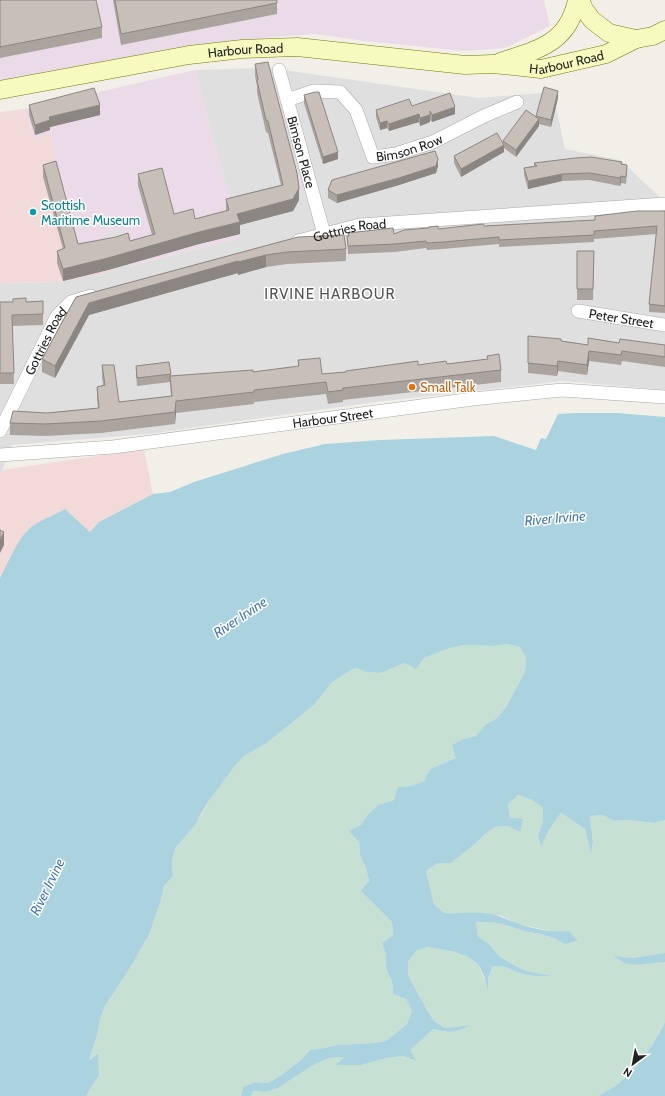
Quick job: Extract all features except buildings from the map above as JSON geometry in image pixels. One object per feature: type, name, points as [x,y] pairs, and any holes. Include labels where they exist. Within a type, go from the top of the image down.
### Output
[{"type":"street","name":"Harbour Road","points":[[493,64],[532,52],[553,42],[562,33],[575,10],[577,0]]},
{"type":"street","points":[[580,0],[584,9],[592,20],[609,33],[655,36]]},
{"type":"street","name":"Harbour Road","points":[[0,90],[190,55],[242,49],[297,47],[465,65],[493,64],[541,69],[606,54],[655,36]]},
{"type":"street","name":"Bimson Place","points":[[279,70],[324,234]]},
{"type":"street","name":"Bimson Row","points":[[287,100],[314,91],[340,92],[356,110],[373,157],[396,154],[433,142],[484,116],[517,102]]},
{"type":"street","name":"Gottries Road","points":[[287,244],[360,225],[665,204]]},
{"type":"street","name":"Gottries Road","points":[[2,423],[57,316],[71,302],[100,294]]},
{"type":"street","name":"Peter Street","points":[[578,311],[665,325]]},
{"type":"street","name":"Harbour Street","points":[[0,455],[113,447],[473,399],[562,390],[665,397]]},
{"type":"shaded area","points":[[0,0],[544,0],[550,26],[505,48],[463,51],[365,41],[316,34],[271,37],[0,85]]},
{"type":"shaded area","points":[[270,68],[479,98],[553,92],[565,149],[620,160],[665,202],[665,390],[563,381],[376,402],[148,434],[12,445],[0,476],[0,283],[59,282],[102,235],[121,229],[130,266],[240,238],[195,70]]},
{"type":"shaded area","points":[[195,70],[240,238],[129,266],[121,229],[102,235],[107,251],[78,256],[56,173],[51,134],[33,138],[24,109]]},
{"type":"shaded area","name":"Scottish Maritime Museum","points":[[24,109],[33,138],[51,133],[56,173],[107,251],[114,271],[59,282],[0,283],[0,112]]},
{"type":"shaded area","points":[[144,449],[153,494],[99,522],[90,533],[65,509],[38,523],[26,531],[13,552],[0,578],[0,476],[2,470]]},
{"type":"green space","points":[[507,644],[520,647],[526,658],[525,672],[506,707],[497,718],[485,725],[476,736],[464,739],[456,758],[430,769],[424,781],[411,786],[398,787],[394,800],[378,805],[368,814],[361,825],[359,842],[360,855],[367,867],[371,901],[392,922],[393,935],[382,943],[386,955],[386,969],[392,981],[393,994],[406,999],[412,1011],[407,1024],[386,1041],[337,1045],[310,1050],[301,1060],[268,1083],[255,1082],[243,1087],[241,1096],[86,1096],[99,1075],[97,1053],[89,1062],[98,1032],[100,1019],[105,1006],[128,971],[156,912],[161,900],[164,886],[173,876],[172,860],[176,847],[202,814],[208,802],[244,756],[267,743],[315,704],[332,682],[355,668],[367,672],[380,673],[450,648],[464,645],[494,646]]},
{"type":"green space","points":[[518,795],[532,800],[543,808],[543,821],[538,835],[541,846],[545,834],[561,813],[585,829],[591,854],[593,842],[590,816],[603,815],[614,821],[627,820],[655,823],[665,820],[665,953],[632,958],[614,957],[642,964],[665,962],[665,1022],[640,1063],[622,1081],[598,1096],[251,1096],[253,1091],[265,1092],[278,1088],[315,1064],[329,1058],[346,1057],[336,1065],[361,1065],[387,1058],[403,1056],[415,1061],[409,1050],[433,1029],[446,1032],[470,1025],[445,1028],[434,1021],[408,975],[408,962],[416,951],[428,947],[455,952],[468,957],[478,964],[488,988],[488,978],[493,966],[506,967],[519,973],[550,976],[526,971],[499,956],[489,944],[478,937],[476,922],[502,924],[554,938],[565,944],[578,941],[569,932],[555,932],[527,926],[515,923],[502,916],[473,913],[444,913],[434,904],[426,871],[438,863],[451,863],[495,827],[508,826],[510,818],[508,804]]},
{"type":"water","name":"River Irvine","points":[[617,413],[665,417],[665,820],[655,823],[627,820],[614,821],[603,815],[590,816],[593,842],[591,855],[585,829],[561,813],[550,829],[541,847],[538,835],[543,821],[543,808],[532,800],[518,795],[508,804],[510,818],[523,819],[520,832],[508,826],[495,827],[451,863],[438,863],[426,871],[434,904],[444,913],[485,913],[536,929],[549,931],[569,931],[578,941],[565,944],[554,938],[502,924],[476,922],[478,937],[489,944],[499,956],[526,971],[552,976],[536,976],[519,973],[506,967],[493,966],[488,978],[488,991],[484,976],[478,964],[468,957],[455,952],[428,947],[416,951],[408,962],[408,975],[434,1021],[445,1028],[471,1025],[461,1030],[452,1032],[433,1029],[410,1050],[416,1061],[403,1056],[387,1058],[361,1065],[335,1065],[345,1057],[329,1058],[315,1064],[278,1088],[265,1092],[253,1091],[251,1096],[241,1096],[243,1087],[255,1082],[268,1083],[301,1060],[310,1050],[337,1045],[386,1041],[407,1024],[412,1011],[406,999],[393,994],[392,981],[386,969],[386,955],[382,943],[393,935],[392,922],[361,891],[369,881],[366,867],[360,855],[359,842],[349,831],[361,825],[368,814],[378,805],[394,800],[398,787],[411,786],[424,781],[430,769],[456,758],[452,745],[464,739],[476,736],[485,725],[497,718],[506,707],[525,672],[526,658],[520,647],[507,644],[494,646],[464,645],[450,648],[424,658],[416,669],[405,663],[380,673],[367,672],[355,668],[332,682],[315,704],[267,743],[244,756],[208,802],[194,826],[176,847],[172,860],[173,876],[164,886],[161,900],[149,934],[128,971],[105,1006],[100,1019],[98,1032],[89,1061],[98,1053],[99,1075],[86,1096],[0,1096],[0,578],[23,535],[35,524],[65,509],[90,532],[99,522],[153,494],[170,492],[194,482],[283,454],[325,444],[380,440],[494,436],[536,450],[541,438],[546,439],[558,414]]},
{"type":"water","points":[[665,953],[665,962],[640,964],[625,963],[613,956],[632,958]]},
{"type":"water","points":[[665,1022],[665,1096],[598,1096],[622,1081],[640,1063]]},
{"type":"place","name":"Scottish Maritime Museum","points":[[33,212]]},
{"type":"place","name":"Small Talk","points":[[412,387]]},
{"type":"district","name":"IRVINE HARBOUR","points":[[330,294]]}]
